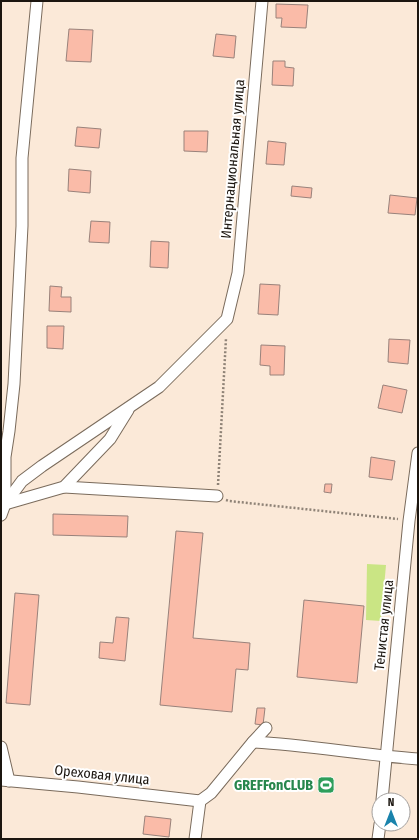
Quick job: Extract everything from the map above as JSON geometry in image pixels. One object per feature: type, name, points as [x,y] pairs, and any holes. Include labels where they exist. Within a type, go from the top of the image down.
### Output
[{"type":"street","points":[[6,504],[5,457],[14,384],[22,226],[22,158],[37,1]]},
{"type":"street","name":"Интернациональная улица","points":[[227,319],[238,273],[262,1]]},
{"type":"street","points":[[1,515],[6,504],[22,481],[159,387],[227,319]]},
{"type":"street","points":[[64,487],[110,439],[131,406]]},
{"type":"street","name":"Тенистая улица","points":[[383,792],[409,521],[418,453]]},
{"type":"street","points":[[6,504],[64,487],[217,496]]},
{"type":"street","points":[[194,839],[200,801],[211,793],[266,728]]},
{"type":"street","points":[[253,742],[283,744],[386,757],[418,759]]},
{"type":"street","points":[[1,748],[5,780]]},
{"type":"street","name":"Ореховая улица","points":[[5,780],[200,801]]},
{"type":"path","points":[[227,319],[217,496],[229,501],[409,521]]},
{"type":"green space","points":[[367,564],[386,565],[381,621],[366,620]]},
{"type":"building","points":[[276,4],[308,5],[306,28],[281,27],[282,18],[276,18]]},
{"type":"building","points":[[69,29],[93,30],[91,62],[66,61]]},
{"type":"building","points":[[216,34],[236,36],[234,58],[213,56]]},
{"type":"building","points":[[273,61],[285,61],[285,67],[294,68],[293,86],[272,85]]},
{"type":"building","points":[[77,127],[101,129],[99,148],[75,146]]},
{"type":"building","points":[[184,131],[208,131],[207,152],[184,151]]},
{"type":"building","points":[[268,141],[286,143],[284,165],[266,164]]},
{"type":"building","points":[[69,169],[91,171],[90,193],[68,191]]},
{"type":"building","points":[[292,186],[312,188],[311,198],[291,196]]},
{"type":"building","points":[[390,195],[417,198],[415,215],[388,213]]},
{"type":"building","points":[[91,221],[110,222],[109,243],[89,242]]},
{"type":"building","points":[[151,241],[169,242],[168,268],[150,267]]},
{"type":"building","points":[[260,284],[280,285],[278,315],[258,314]]},
{"type":"building","points":[[50,286],[62,287],[61,297],[71,297],[71,312],[49,311]]},
{"type":"building","points":[[47,326],[64,326],[63,349],[47,348]]},
{"type":"building","points":[[389,339],[410,340],[408,364],[388,362]]},
{"type":"building","points":[[261,345],[285,346],[284,375],[270,375],[270,366],[260,365]]},
{"type":"building","points":[[383,385],[407,390],[402,413],[378,408]]},
{"type":"building","points":[[371,457],[395,461],[392,480],[369,477]]},
{"type":"building","points":[[325,484],[332,484],[331,493],[324,492]]},
{"type":"building","points":[[53,514],[128,516],[127,537],[53,535]]},
{"type":"building","points":[[176,531],[203,533],[193,638],[250,643],[248,670],[236,669],[232,712],[160,705]]},
{"type":"building","points":[[15,593],[39,595],[30,705],[6,703]]},
{"type":"building","points":[[304,600],[364,606],[357,683],[297,677]]},
{"type":"building","points":[[116,617],[129,618],[125,661],[99,658],[100,642],[113,643]]},
{"type":"building","points":[[257,708],[265,708],[263,725],[255,724]]},
{"type":"building","points":[[145,816],[171,819],[169,837],[143,834]]},
{"type":"place","name":"GREFFonCLUB","points":[[326,785]]}]
